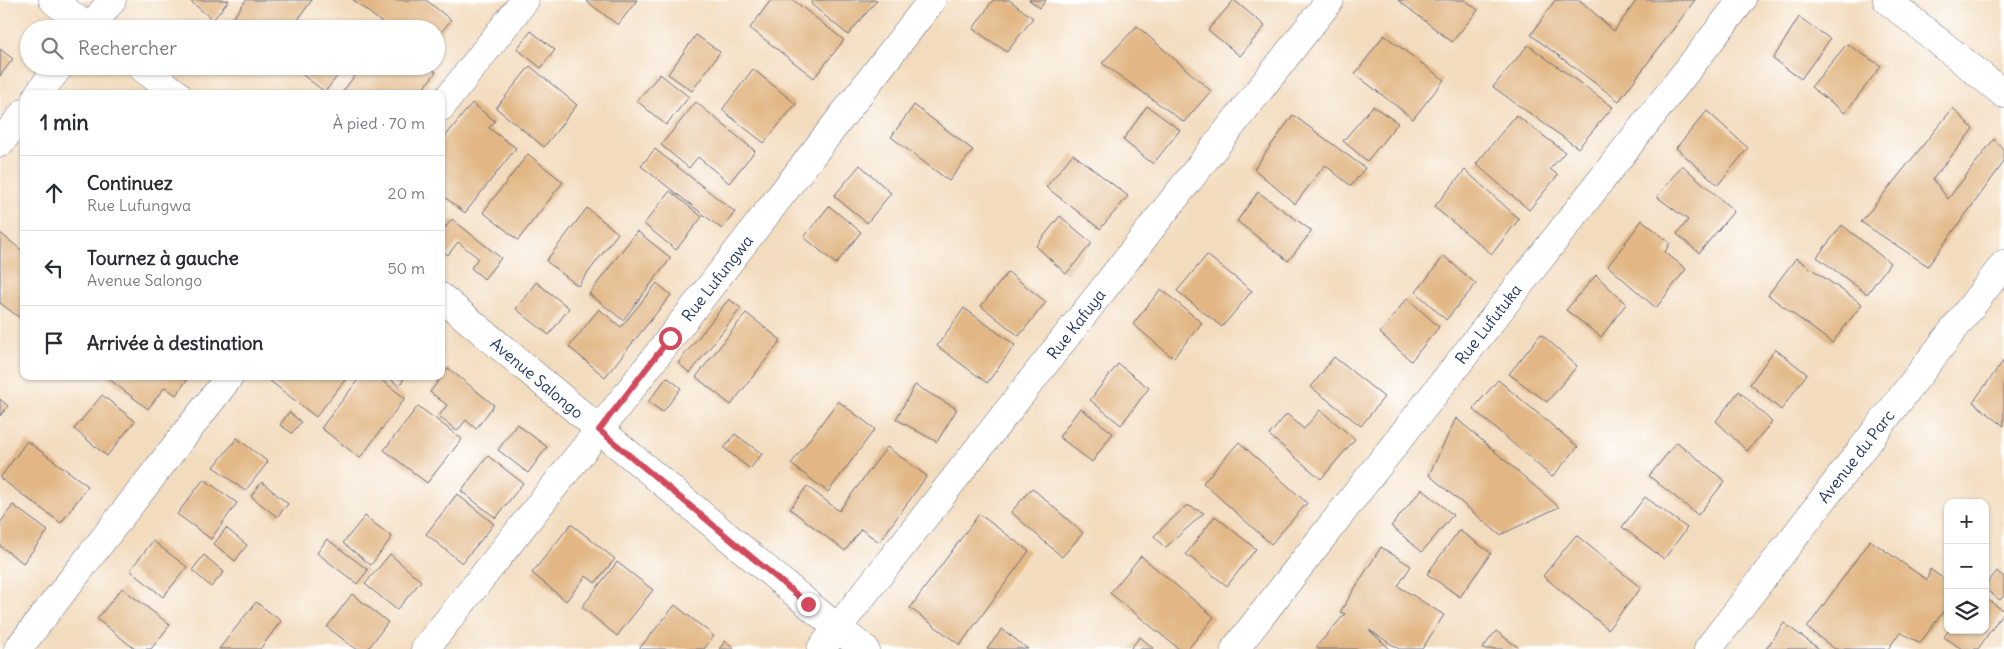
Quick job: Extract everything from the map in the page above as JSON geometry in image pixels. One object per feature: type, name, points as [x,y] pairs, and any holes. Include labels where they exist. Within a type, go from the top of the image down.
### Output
[{"type":"street","points":[[53,0],[78,20]]},
{"type":"street","points":[[96,20],[112,0]]},
{"type":"street","points":[[445,102],[525,0]]},
{"type":"street","name":"Rue Lufungwa","points":[[425,649],[599,430],[932,0]]},
{"type":"street","name":"Rue Kafuya","points":[[829,639],[1330,0]]},
{"type":"street","name":"Rue Lufutuka","points":[[1235,649],[1742,0]]},
{"type":"street","points":[[1887,0],[2004,94]]},
{"type":"street","points":[[41,90],[53,75]]},
{"type":"street","points":[[152,75],[172,90]]},
{"type":"street","points":[[0,143],[20,118]]},
{"type":"street","name":"Avenue du Parc","points":[[1708,649],[2004,264]]},
{"type":"street","name":"Avenue Salongo","points":[[445,300],[599,430],[829,639],[865,649]]},
{"type":"street","points":[[18,649],[227,380]]},
{"type":"building","points":[[189,0],[229,0],[213,20]]},
{"type":"building","points":[[246,0],[312,0],[298,20],[232,20]]},
{"type":"building","points":[[353,0],[426,0],[451,20],[445,28],[445,20],[379,20]]},
{"type":"building","points":[[585,0],[637,0],[618,25]]},
{"type":"building","points":[[771,0],[793,0],[844,40],[814,78],[750,28]]},
{"type":"building","points":[[814,0],[877,0],[848,35],[811,4]]},
{"type":"building","points":[[993,0],[1009,0],[1033,18],[1007,52],[973,29]]},
{"type":"building","points":[[1029,0],[1046,0],[1040,8]]},
{"type":"building","points":[[1234,0],[1265,26],[1240,56],[1208,30]]},
{"type":"building","points":[[1398,0],[1465,0],[1478,10],[1452,42]]},
{"type":"building","points":[[1555,0],[1580,0],[1614,31],[1637,0],[1695,0],[1619,101],[1531,35]]},
{"type":"building","points":[[1799,17],[1830,39],[1801,79],[1773,59]]},
{"type":"building","points":[[1137,26],[1211,91],[1184,122],[1102,63]]},
{"type":"building","points":[[531,31],[555,50],[541,68],[517,49]]},
{"type":"building","points":[[696,35],[720,52],[692,91],[668,74]]},
{"type":"building","points":[[1384,35],[1444,80],[1413,119],[1355,74]]},
{"type":"building","points":[[1847,44],[1881,66],[1845,113],[1811,87]]},
{"type":"building","points":[[1528,45],[1613,107],[1578,148],[1493,87]]},
{"type":"building","points":[[0,49],[13,59],[0,76]]},
{"type":"building","points":[[530,66],[577,105],[544,147],[496,108]]},
{"type":"building","points":[[753,69],[796,104],[764,143],[722,110]]},
{"type":"building","points":[[660,74],[689,97],[666,125],[637,101]]},
{"type":"building","points":[[303,75],[338,75],[327,90],[322,90]]},
{"type":"building","points":[[355,75],[434,75],[422,90],[344,90]]},
{"type":"building","points":[[696,102],[755,151],[729,183],[698,157],[689,168],[661,145]]},
{"type":"building","points":[[472,103],[495,121],[489,128],[516,148],[465,213],[445,197],[445,137]]},
{"type":"building","points":[[914,105],[973,150],[949,181],[891,137]]},
{"type":"building","points":[[1147,106],[1180,130],[1153,164],[1123,140]]},
{"type":"building","points":[[1373,106],[1398,123],[1367,161],[1343,141]]},
{"type":"building","points":[[1953,108],[1973,129],[1933,179],[1948,199],[1994,139],[2004,150],[2004,162],[1928,266],[1861,222]]},
{"type":"building","points":[[1707,111],[1748,148],[1718,185],[1676,148]]},
{"type":"building","points":[[1293,115],[1365,168],[1351,186],[1325,165],[1295,204],[1254,169]]},
{"type":"building","points":[[1516,115],[1565,152],[1550,169],[1558,175],[1529,210],[1476,164]]},
{"type":"building","points":[[655,149],[735,212],[722,229],[641,166]]},
{"type":"building","points":[[528,154],[563,182],[518,240],[483,212]]},
{"type":"building","points":[[1073,154],[1128,196],[1100,229],[1046,187]]},
{"type":"building","points":[[860,165],[891,193],[867,223],[834,196]]},
{"type":"building","points":[[1682,165],[1734,211],[1699,253],[1677,234],[1688,220],[1657,197]]},
{"type":"building","points":[[1465,170],[1519,219],[1492,254],[1434,207]]},
{"type":"building","points":[[670,191],[702,217],[676,250],[644,224]]},
{"type":"building","points":[[1258,192],[1312,231],[1288,261],[1237,221]]},
{"type":"building","points":[[829,206],[861,232],[836,264],[804,237]]},
{"type":"building","points":[[587,208],[618,233],[578,286],[546,261]]},
{"type":"building","points":[[1060,216],[1092,243],[1066,274],[1036,246]]},
{"type":"building","points":[[452,219],[501,258],[484,279],[471,268],[478,258],[458,242],[448,255],[445,253],[445,228]]},
{"type":"building","points":[[1642,220],[1670,243],[1665,252],[1686,269],[1656,308],[1608,266]]},
{"type":"building","points":[[1842,225],[1890,263],[1867,294],[1817,257]]},
{"type":"building","points":[[637,231],[671,258],[623,320],[589,294]]},
{"type":"building","points":[[0,233],[20,249],[20,318],[0,303]]},
{"type":"building","points":[[1207,255],[1252,291],[1222,327],[1177,291]]},
{"type":"building","points":[[1444,256],[1476,284],[1446,320],[1416,292]]},
{"type":"building","points":[[1796,258],[1862,304],[1832,343],[1768,295]]},
{"type":"building","points":[[1008,272],[1046,302],[1019,336],[981,306]]},
{"type":"building","points":[[1596,275],[1626,304],[1601,337],[1566,310]]},
{"type":"building","points":[[536,282],[569,308],[549,335],[516,309]]},
{"type":"building","points":[[657,283],[671,295],[605,377],[569,347],[599,309],[621,327]]},
{"type":"building","points":[[1161,289],[1202,323],[1173,358],[1133,324]]},
{"type":"building","points":[[1407,298],[1439,327],[1411,361],[1380,333]]},
{"type":"building","points":[[729,299],[741,308],[690,373],[678,363]]},
{"type":"building","points":[[964,308],[1015,345],[987,383],[937,346]]},
{"type":"building","points":[[746,313],[781,340],[731,405],[696,377]]},
{"type":"building","points":[[1541,334],[1577,366],[1547,402],[1509,374]]},
{"type":"building","points":[[1775,349],[1807,374],[1781,410],[1750,384]]},
{"type":"building","points":[[1334,357],[1384,397],[1361,426],[1311,387]]},
{"type":"building","points":[[2004,360],[2004,426],[1973,402]]},
{"type":"building","points":[[1118,364],[1149,388],[1121,425],[1090,400]]},
{"type":"building","points":[[448,368],[494,405],[476,429],[466,420],[457,431],[439,416],[447,405],[430,392],[439,380],[445,380],[445,372]]},
{"type":"building","points":[[667,377],[681,388],[663,412],[648,402]]},
{"type":"building","points":[[110,380],[187,380],[176,395],[165,387],[148,409]]},
{"type":"building","points":[[269,380],[345,380],[316,417]]},
{"type":"building","points":[[358,380],[381,380],[405,398],[360,458],[321,428]]},
{"type":"building","points":[[392,380],[403,380],[399,386]]},
{"type":"building","points":[[1498,380],[1578,447],[1552,477],[1473,409]]},
{"type":"building","points":[[915,385],[957,409],[937,442],[896,419]]},
{"type":"building","points":[[1739,391],[1772,422],[1747,451],[1716,421]]},
{"type":"building","points":[[102,395],[135,421],[107,456],[74,429]]},
{"type":"building","points":[[0,399],[8,406],[0,416]]},
{"type":"building","points":[[838,401],[875,429],[828,492],[791,464]]},
{"type":"building","points":[[418,406],[462,439],[427,483],[384,450]]},
{"type":"building","points":[[1080,408],[1113,433],[1092,462],[1059,437]]},
{"type":"building","points":[[1320,410],[1355,439],[1321,479],[1269,435],[1287,414],[1304,429]]},
{"type":"building","points":[[289,412],[301,422],[292,433],[280,425]]},
{"type":"building","points":[[1456,418],[1559,507],[1500,535],[1429,475]]},
{"type":"building","points":[[517,424],[547,447],[528,473],[498,450]]},
{"type":"building","points":[[735,434],[762,454],[750,469],[724,448]]},
{"type":"building","points":[[237,438],[268,462],[245,491],[214,467]]},
{"type":"building","points":[[27,441],[88,486],[61,523],[0,478]]},
{"type":"building","points":[[1239,442],[1307,503],[1271,544],[1203,483]]},
{"type":"building","points":[[1677,442],[1725,481],[1698,515],[1649,476]]},
{"type":"building","points":[[887,447],[927,476],[879,542],[861,529],[845,551],[790,509],[807,486],[839,511]]},
{"type":"building","points":[[488,456],[523,483],[496,518],[461,491]]},
{"type":"building","points":[[204,479],[237,503],[211,539],[177,514]]},
{"type":"building","points":[[262,482],[288,504],[277,517],[251,496]]},
{"type":"building","points":[[1032,488],[1083,533],[1062,557],[1011,512]]},
{"type":"building","points":[[1422,489],[1453,515],[1422,552],[1391,526]]},
{"type":"building","points":[[457,494],[494,524],[462,563],[426,534]]},
{"type":"building","points":[[1645,497],[1687,528],[1664,559],[1622,527]]},
{"type":"building","points":[[13,505],[48,531],[23,563],[0,546],[0,523]]},
{"type":"building","points":[[1187,505],[1204,513],[1165,548],[1154,536]]},
{"type":"building","points":[[979,514],[1029,551],[960,645],[910,608]]},
{"type":"building","points":[[365,516],[392,537],[371,565],[343,543]]},
{"type":"building","points":[[1215,516],[1256,549],[1227,586],[1186,554]]},
{"type":"building","points":[[571,524],[615,559],[595,583],[586,576],[566,601],[532,573]]},
{"type":"building","points":[[226,528],[247,545],[235,561],[214,544]]},
{"type":"building","points":[[1459,530],[1491,553],[1460,597],[1427,574]]},
{"type":"building","points":[[1576,535],[1641,588],[1608,629],[1543,576]]},
{"type":"building","points":[[327,539],[368,570],[357,584],[317,553]]},
{"type":"building","points":[[1870,540],[1927,580],[1930,569],[1944,579],[1944,610],[1920,643],[1900,632],[1888,649],[1835,649],[1807,628]]},
{"type":"building","points":[[153,541],[187,567],[163,597],[130,570]]},
{"type":"building","points":[[1381,547],[1411,566],[1398,586],[1444,615],[1422,649],[1399,649],[1369,630],[1390,649],[1318,649],[1316,647],[1345,614],[1340,612]]},
{"type":"building","points":[[390,554],[421,581],[397,610],[365,584]]},
{"type":"building","points":[[204,555],[224,572],[211,587],[192,570]]},
{"type":"building","points":[[1141,556],[1214,617],[1188,649],[1179,649],[1110,593]]},
{"type":"building","points":[[617,562],[653,590],[617,636],[582,607]]},
{"type":"building","points":[[1997,571],[2004,577],[2004,595],[2000,600],[1989,592],[1989,581]]},
{"type":"building","points":[[122,588],[170,625],[151,649],[135,649],[97,619]]},
{"type":"building","points":[[352,594],[388,622],[368,649],[356,649],[327,627]]},
{"type":"building","points":[[1989,601],[2004,611],[1989,633]]},
{"type":"building","points":[[256,602],[281,621],[260,649],[219,649]]},
{"type":"building","points":[[675,605],[714,636],[704,649],[639,649]]},
{"type":"building","points":[[1784,623],[1819,649],[1766,649]]},
{"type":"building","points":[[1002,629],[1028,649],[987,649]]},
{"type":"building","points":[[1496,631],[1520,649],[1482,649]]},
{"type":"building","points":[[1946,634],[1988,634],[1978,649],[1962,649],[1944,637]]},
{"type":"building","points":[[1140,637],[1154,649],[1130,649]]},
{"type":"building","points":[[725,641],[735,649],[719,649]]},
{"type":"route","points":[[670,338],[599,430],[808,604]]}]
